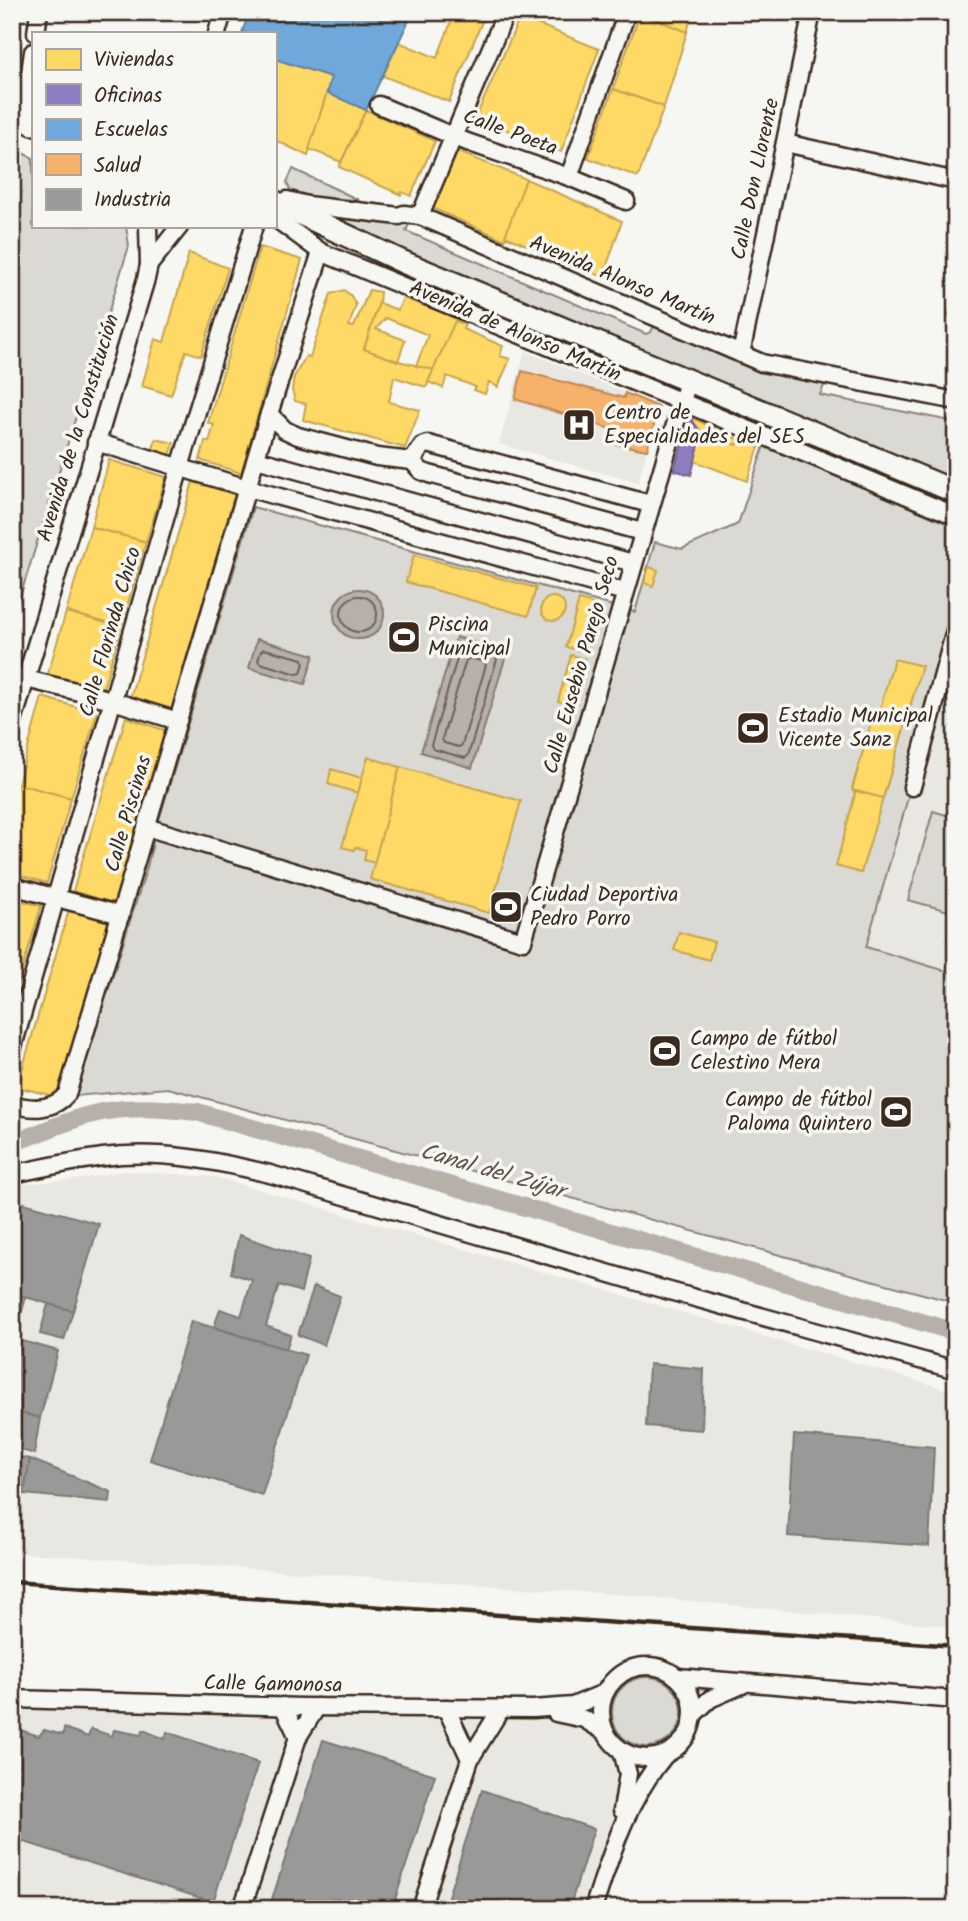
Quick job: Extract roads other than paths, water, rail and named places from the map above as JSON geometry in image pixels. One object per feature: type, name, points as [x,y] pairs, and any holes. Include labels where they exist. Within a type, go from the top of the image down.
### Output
[{"type":"main road","name":"Avenida de Alonso Martín","points":[[276,207],[684,391],[956,492]]},
{"type":"street","points":[[36,32],[39,12]]},
{"type":"street","points":[[217,32],[223,12]]},
{"type":"street","points":[[420,216],[506,12]]},
{"type":"street","points":[[569,177],[627,12]]},
{"type":"street","name":"Calle Don Llorente","points":[[741,354],[812,12]]},
{"type":"street","points":[[21,109],[32,57]]},
{"type":"street","name":"Calle Poeta","points":[[379,105],[626,201]]},
{"type":"street","points":[[785,143],[956,181]]},
{"type":"street","name":"Avenida Alonso Martín","points":[[276,207],[307,205],[420,216],[741,354],[783,368],[956,401]]},
{"type":"street","name":"Avenida de Alonso Martín","points":[[276,207],[321,252],[684,391],[956,516]]},
{"type":"street","points":[[148,228],[149,265]]},
{"type":"street","points":[[149,265],[178,228]]},
{"type":"street","name":"Calle Florinda Chico","points":[[12,1050],[180,467],[253,228]]},
{"type":"street","name":"Calle Piscinas","points":[[12,1104],[44,1107],[60,1103],[67,1094],[247,488],[321,252]]},
{"type":"street","name":"Avenida de la Constitución","points":[[12,724],[149,265]]},
{"type":"street","name":"Calle Eusebio Parejo Seco","points":[[156,830],[523,941],[684,391]]},
{"type":"street","points":[[270,414],[285,430],[298,436],[377,457],[412,461],[421,471],[429,474],[642,532]]},
{"type":"street","points":[[96,442],[247,488],[625,592]]},
{"type":"street","points":[[412,461],[422,446],[428,444],[650,504]]},
{"type":"street","points":[[256,459],[633,563]]},
{"type":"street","points":[[912,787],[956,627]]},
{"type":"street","points":[[26,678],[178,721]]},
{"type":"street","points":[[12,886],[121,915]]},
{"type":"street","points":[[12,1174],[105,1156],[166,1155],[215,1161],[270,1174],[655,1287],[956,1370]]},
{"type":"street","points":[[593,1909],[617,1837],[644,1782],[665,1755],[686,1739],[692,1727],[693,1700],[687,1687],[666,1669],[652,1665],[637,1666],[612,1681],[604,1693],[601,1706],[601,1720],[605,1732],[622,1751],[628,1774],[617,1837]]},
{"type":"street","points":[[678,1677],[956,1700]]},
{"type":"street","points":[[694,1714],[710,1699],[748,1683]]},
{"type":"street","name":"Calle Gamonosa","points":[[12,1699],[317,1707],[533,1709],[573,1706],[604,1693]]},
{"type":"street","points":[[283,1706],[298,1737]]},
{"type":"street","points":[[242,1909],[298,1737],[317,1707]]},
{"type":"street","points":[[446,1708],[470,1759]]},
{"type":"street","points":[[421,1909],[470,1759],[501,1709]]},
{"type":"street","name":"Calle Gamonosa","points":[[533,1709],[584,1719],[605,1732]]},
{"type":"street","points":[[622,1751],[643,1758],[665,1755]]},
{"type":"water","points":[[349,590],[369,590],[383,604],[383,624],[369,638],[349,638],[335,624],[335,604]]},
{"type":"water","points":[[456,637],[507,652],[472,768],[421,752]]},
{"type":"water","points":[[257,639],[314,655],[305,684],[249,668]]},
{"type":"waterway","name":"Canal del Zújar","points":[[12,1143],[102,1112],[143,1108],[197,1112],[956,1332]]},
{"type":"railway","points":[[12,1582],[956,1646]]},
{"type":"place","name":"Centro de Especialidades del SES","points":[[579,425]]},
{"type":"place","name":"Piscina Municipal","points":[[404,637]]},
{"type":"place","name":"Estadio Municipal Vicente Sanz","points":[[753,728]]},
{"type":"place","name":"Ciudad Deportiva Pedro Porro","points":[[506,907]]},
{"type":"place","name":"Campo de fútbol Celestino Mera","points":[[665,1051]]},
{"type":"place","name":"Campo de fútbol Paloma Quintero","points":[[896,1112]]}]
